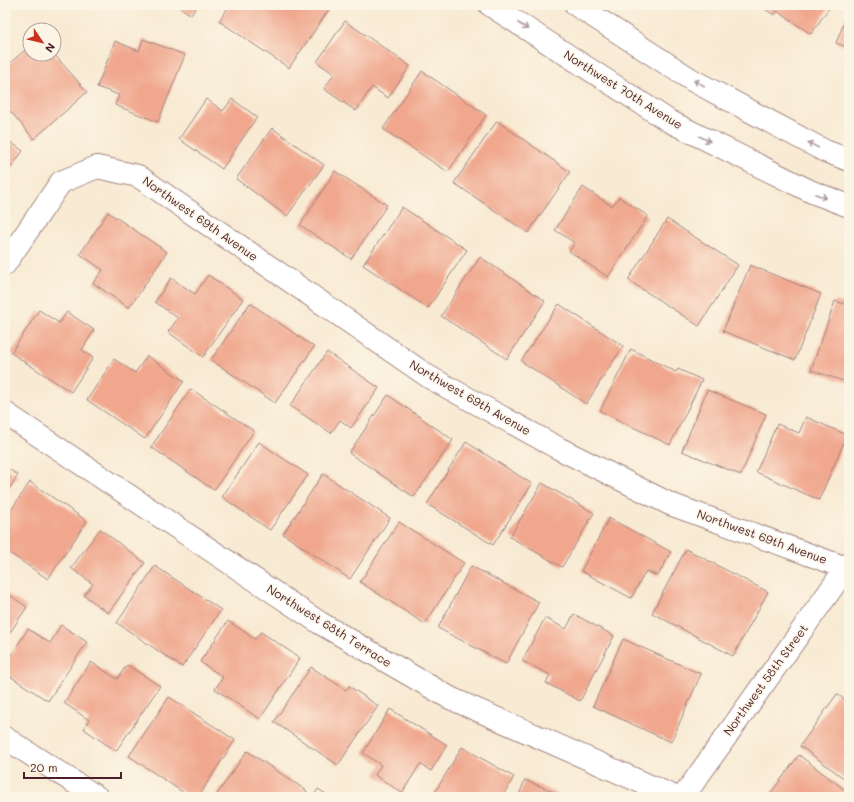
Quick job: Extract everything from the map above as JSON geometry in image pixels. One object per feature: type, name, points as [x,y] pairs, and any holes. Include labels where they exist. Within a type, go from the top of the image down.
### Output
[{"type":"street","name":"Northwest 70th Avenue","points":[[490,5],[669,121],[812,192],[849,206]]},
{"type":"street","points":[[576,5],[692,80],[825,151],[849,160]]},
{"type":"street","name":"Northwest 69th Avenue","points":[[5,264],[61,182],[97,167],[138,176],[429,377],[558,448],[670,504],[848,567]]},
{"type":"street","name":"Northwest 68th Terrace","points":[[5,413],[320,623],[443,694],[675,797]]},
{"type":"street","name":"Northwest 58th Street","points":[[683,797],[848,567]]},
{"type":"street","points":[[5,738],[97,797]]},
{"type":"building","points":[[177,5],[198,5],[191,15]]},
{"type":"building","points":[[230,5],[326,5],[330,8],[289,68],[219,21]]},
{"type":"building","points":[[759,5],[831,5],[811,34],[777,11],[774,15]]},
{"type":"building","points":[[849,10],[849,48],[836,43]]},
{"type":"building","points":[[345,21],[410,66],[388,98],[372,87],[356,111],[324,89],[334,74],[317,62]]},
{"type":"building","points":[[143,39],[185,55],[158,122],[115,105],[119,95],[97,87],[115,41],[139,51]]},
{"type":"building","points":[[22,53],[22,62],[61,62],[87,92],[34,139],[5,105],[5,67]]},
{"type":"building","points":[[422,71],[486,115],[448,172],[383,129]]},
{"type":"building","points":[[206,99],[223,111],[232,99],[257,117],[222,169],[179,139]]},
{"type":"building","points":[[497,121],[570,172],[528,233],[454,183]]},
{"type":"building","points":[[272,128],[324,165],[287,216],[236,179]]},
{"type":"building","points":[[5,138],[23,151],[5,176]]},
{"type":"building","points":[[335,171],[387,205],[351,259],[300,225]]},
{"type":"building","points":[[583,187],[612,206],[619,197],[648,216],[608,277],[569,251],[575,243],[555,230]]},
{"type":"building","points":[[402,207],[467,250],[428,308],[363,265]]},
{"type":"building","points":[[108,212],[167,252],[129,308],[93,283],[103,270],[80,254]]},
{"type":"building","points":[[667,219],[738,265],[699,326],[628,280]]},
{"type":"building","points":[[480,257],[545,301],[507,359],[441,316]]},
{"type":"building","points":[[750,265],[821,294],[795,360],[723,331]]},
{"type":"building","points":[[208,275],[243,299],[203,357],[168,332],[178,318],[155,302],[171,278],[195,294]]},
{"type":"building","points":[[835,301],[849,305],[849,383],[811,370]]},
{"type":"building","points":[[250,303],[314,347],[275,403],[211,360]]},
{"type":"building","points":[[559,304],[623,346],[586,404],[521,361]]},
{"type":"building","points":[[39,310],[59,323],[67,312],[94,330],[82,350],[93,358],[71,392],[11,353]]},
{"type":"building","points":[[631,349],[676,372],[678,369],[702,380],[670,445],[600,411]]},
{"type":"building","points":[[327,352],[379,388],[351,428],[340,420],[331,433],[290,406]]},
{"type":"building","points":[[147,356],[184,381],[145,439],[87,400],[114,359],[135,373]]},
{"type":"building","points":[[191,389],[254,431],[214,490],[151,447]]},
{"type":"building","points":[[707,390],[766,414],[741,475],[682,451]]},
{"type":"building","points":[[388,395],[453,440],[414,497],[349,453]]},
{"type":"building","points":[[806,417],[847,435],[819,500],[756,472],[777,424],[799,433]]},
{"type":"building","points":[[259,442],[308,475],[270,530],[222,497]]},
{"type":"building","points":[[466,442],[532,484],[493,545],[427,504]]},
{"type":"building","points":[[5,467],[18,475],[5,495]]},
{"type":"building","points":[[323,474],[390,518],[350,579],[283,534]]},
{"type":"building","points":[[30,482],[87,521],[48,579],[5,550],[5,519]]},
{"type":"building","points":[[542,483],[594,513],[562,567],[510,537]]},
{"type":"building","points":[[609,518],[671,552],[658,576],[646,571],[631,598],[581,571]]},
{"type":"building","points":[[399,522],[464,563],[425,624],[360,582]]},
{"type":"building","points":[[100,529],[145,563],[108,613],[84,595],[93,584],[71,568]]},
{"type":"building","points":[[686,549],[768,592],[733,656],[652,613]]},
{"type":"building","points":[[155,566],[221,610],[182,667],[117,623]]},
{"type":"building","points":[[471,566],[539,602],[506,664],[438,628]]},
{"type":"building","points":[[5,592],[27,607],[5,640]]},
{"type":"building","points":[[574,614],[614,636],[580,701],[546,683],[550,675],[522,661],[545,618],[566,629]]},
{"type":"building","points":[[228,621],[255,639],[261,632],[300,658],[260,719],[215,689],[223,677],[200,662]]},
{"type":"building","points":[[61,625],[87,642],[48,701],[5,673],[5,664],[28,629],[50,643]]},
{"type":"building","points":[[623,639],[701,674],[671,742],[593,706]]},
{"type":"building","points":[[91,662],[117,679],[127,665],[160,686],[116,751],[84,729],[89,720],[64,703]]},
{"type":"building","points":[[311,667],[346,690],[349,686],[378,706],[338,765],[274,722]]},
{"type":"building","points":[[837,694],[849,703],[849,782],[800,746]]},
{"type":"building","points":[[169,697],[235,740],[198,797],[190,797],[129,756]]},
{"type":"building","points":[[390,709],[447,745],[431,771],[420,764],[402,793],[375,775],[381,765],[363,753]]},
{"type":"building","points":[[462,747],[514,777],[502,797],[432,797]]},
{"type":"building","points":[[247,751],[307,791],[303,797],[215,797]]},
{"type":"building","points":[[799,755],[849,793],[847,797],[768,797]]},
{"type":"building","points":[[525,780],[567,797],[518,797]]},
{"type":"building","points":[[318,789],[331,797],[313,797]]}]
